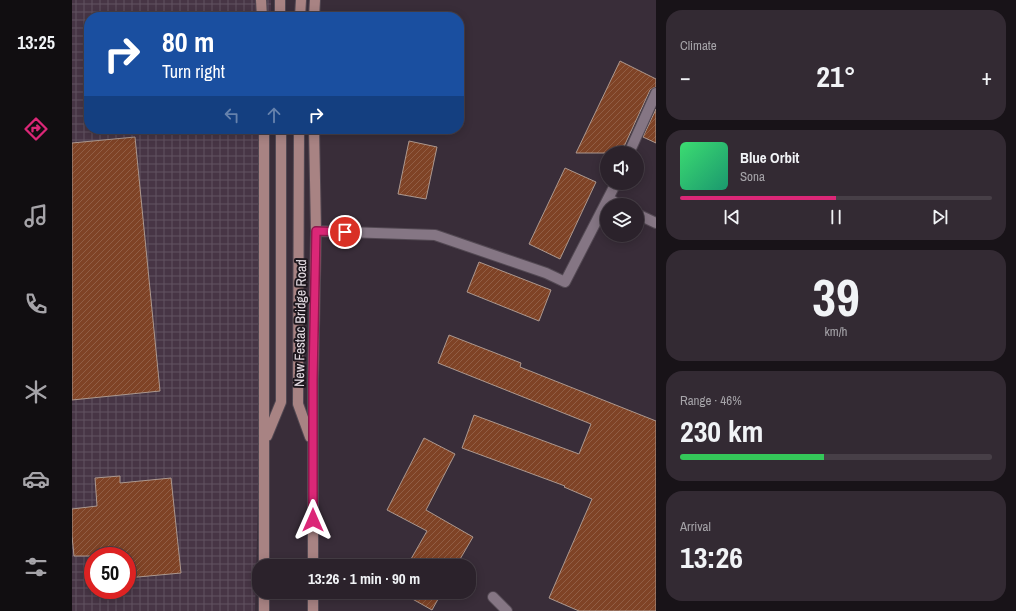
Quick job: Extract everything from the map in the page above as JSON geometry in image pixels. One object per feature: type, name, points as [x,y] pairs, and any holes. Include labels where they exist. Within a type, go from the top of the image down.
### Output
[{"type":"main road","points":[[261,0],[262,12]]},
{"type":"main road","points":[[280,0],[280,12]]},
{"type":"main road","points":[[300,12],[301,0]]},
{"type":"main road","points":[[314,12],[315,0]]},
{"type":"main road","points":[[264,134],[264,559]]},
{"type":"main road","points":[[265,442],[281,402],[280,134]]},
{"type":"main road","points":[[299,134],[298,404],[313,444]]},
{"type":"main road","name":"New Festac Bridge Road","points":[[313,559],[316,231],[314,134]]},
{"type":"main road","points":[[264,599],[264,611]]},
{"type":"main road","points":[[313,599],[313,611]]},
{"type":"street","points":[[632,146],[656,93]]},
{"type":"street","points":[[316,231],[435,235],[546,273],[565,282],[600,216]]},
{"type":"street","points":[[644,217],[656,223]]},
{"type":"street","points":[[493,598],[507,611]]},
{"type":"shaded area","points":[[72,0],[271,0],[271,12],[84,12],[84,134],[268,134],[256,559],[252,559],[252,599],[255,599],[255,611],[72,611]]},
{"type":"building","points":[[620,61],[656,79],[656,87],[650,90],[624,146],[600,146],[600,153],[576,153]]},
{"type":"building","points":[[656,109],[656,143],[643,137]]},
{"type":"building","points":[[135,137],[160,391],[72,400],[72,143]]},
{"type":"building","points":[[409,141],[437,147],[426,199],[398,194]]},
{"type":"building","points":[[565,168],[596,182],[560,259],[529,244]]},
{"type":"building","points":[[479,262],[551,290],[539,321],[467,292]]},
{"type":"building","points":[[449,335],[521,363],[520,367],[656,421],[656,611],[579,611],[549,598],[592,499],[564,487],[565,486],[462,448],[474,415],[579,454],[591,424],[438,363]]},
{"type":"building","points":[[424,438],[455,454],[426,510],[473,537],[460,559],[411,559],[427,531],[387,510]]},
{"type":"building","points":[[120,476],[120,483],[171,478],[181,573],[136,577],[136,547],[84,547],[84,556],[74,556],[72,509],[97,506],[95,478]]},
{"type":"building","points":[[412,599],[438,599],[432,610]]},
{"type":"route","points":[[313,520],[313,380],[316,231],[345,232]]}]
